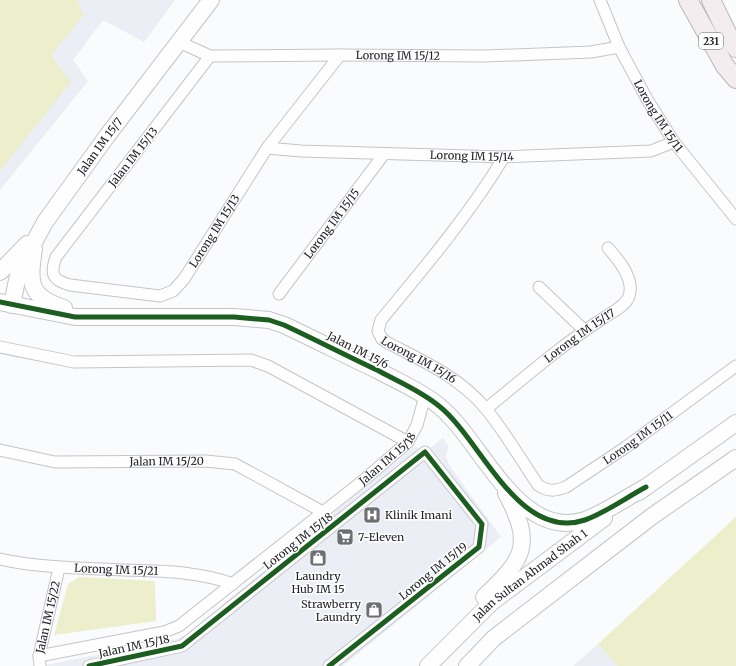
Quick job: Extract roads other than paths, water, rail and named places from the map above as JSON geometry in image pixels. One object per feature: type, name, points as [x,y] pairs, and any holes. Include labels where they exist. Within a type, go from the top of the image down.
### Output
[{"type":"main road","name":"231","points":[[688,0],[725,66],[736,79]]},
{"type":"main road","name":"231","points":[[711,0],[731,42],[736,48]]},
{"type":"street","name":"Jalan IM 15/7","points":[[6,304],[19,270],[36,236],[107,136],[211,0]]},
{"type":"street","name":"Lorong IM 15/11","points":[[600,0],[619,46],[648,101],[674,142],[736,219]]},
{"type":"street","name":"Lorong IM 15/12","points":[[179,42],[210,56],[485,56],[591,52],[619,46]]},
{"type":"street","name":"Lorong IM 15/13","points":[[56,256],[52,267],[53,275],[60,282],[70,285],[160,296],[172,291],[194,265],[267,148],[340,55]]},
{"type":"street","name":"Jalan IM 15/13","points":[[56,256],[210,56]]},
{"type":"street","name":"Lorong IM 15/14","points":[[267,148],[384,154],[504,156],[651,151],[674,142]]},
{"type":"street","name":"Lorong IM 15/15","points":[[280,294],[384,154]]},
{"type":"street","name":"Lorong IM 15/16","points":[[504,156],[492,177],[438,250],[381,320],[378,326],[378,331],[382,339],[434,367],[470,393],[486,409],[538,485],[545,490],[556,491]]},
{"type":"street","points":[[0,272],[36,236]]},
{"type":"street","points":[[36,236],[32,281],[41,299],[48,303],[97,317]]},
{"type":"street","name":"Lorong IM 15/17","points":[[486,409],[584,330],[623,305],[629,296],[630,286],[620,262],[608,248]]},
{"type":"street","points":[[540,287],[584,330]]},
{"type":"street","name":"Jalan IM 15/6","points":[[6,304],[58,314],[97,317],[234,317],[269,320],[284,325],[325,344],[425,396],[450,416],[518,500],[533,513],[545,519],[568,523],[586,519],[646,487]]},
{"type":"street","points":[[0,347],[74,362],[251,360],[268,366],[408,442]]},
{"type":"street","name":"Lorong IM 15/11","points":[[556,491],[566,487],[626,447],[736,366]]},
{"type":"street","name":"Jalan IM 15/18","points":[[40,661],[171,629],[185,622],[408,442],[417,425],[425,396]]},
{"type":"street","name":"Jalan Sultan Ahmad Shah 1","points":[[429,665],[492,602],[646,487],[736,423]]},
{"type":"street","name":"Jalan IM 15/20","points":[[0,450],[55,462],[192,461],[235,464],[323,512]]},
{"type":"street","name":"Lorong IM 15/18","points":[[182,646],[425,452]]},
{"type":"street","name":"Lorong IM 15/19","points":[[329,666],[479,547],[482,524],[425,452]]},
{"type":"street","points":[[467,666],[494,638],[651,517],[736,458]]},
{"type":"street","name":"Jalan IM 15/6","points":[[429,665],[454,628],[510,572],[520,554],[522,540],[521,526],[496,474]]},
{"type":"street","name":"Lorong IM 15/21","points":[[0,559],[35,566],[59,568],[160,570],[215,577],[233,584]]},
{"type":"street","name":"Jalan IM 15/22","points":[[40,661],[59,568]]},
{"type":"street","name":"Jalan IM 15/18","points":[[89,666],[182,646]]},
{"type":"place","name":"Klinik Imani","points":[[372,515]]},
{"type":"place","name":"7-Eleven","points":[[345,537]]},
{"type":"place","name":"Laundry Hub IM 15","points":[[318,558]]},
{"type":"place","name":"Strawberry Laundry","points":[[374,610]]}]
